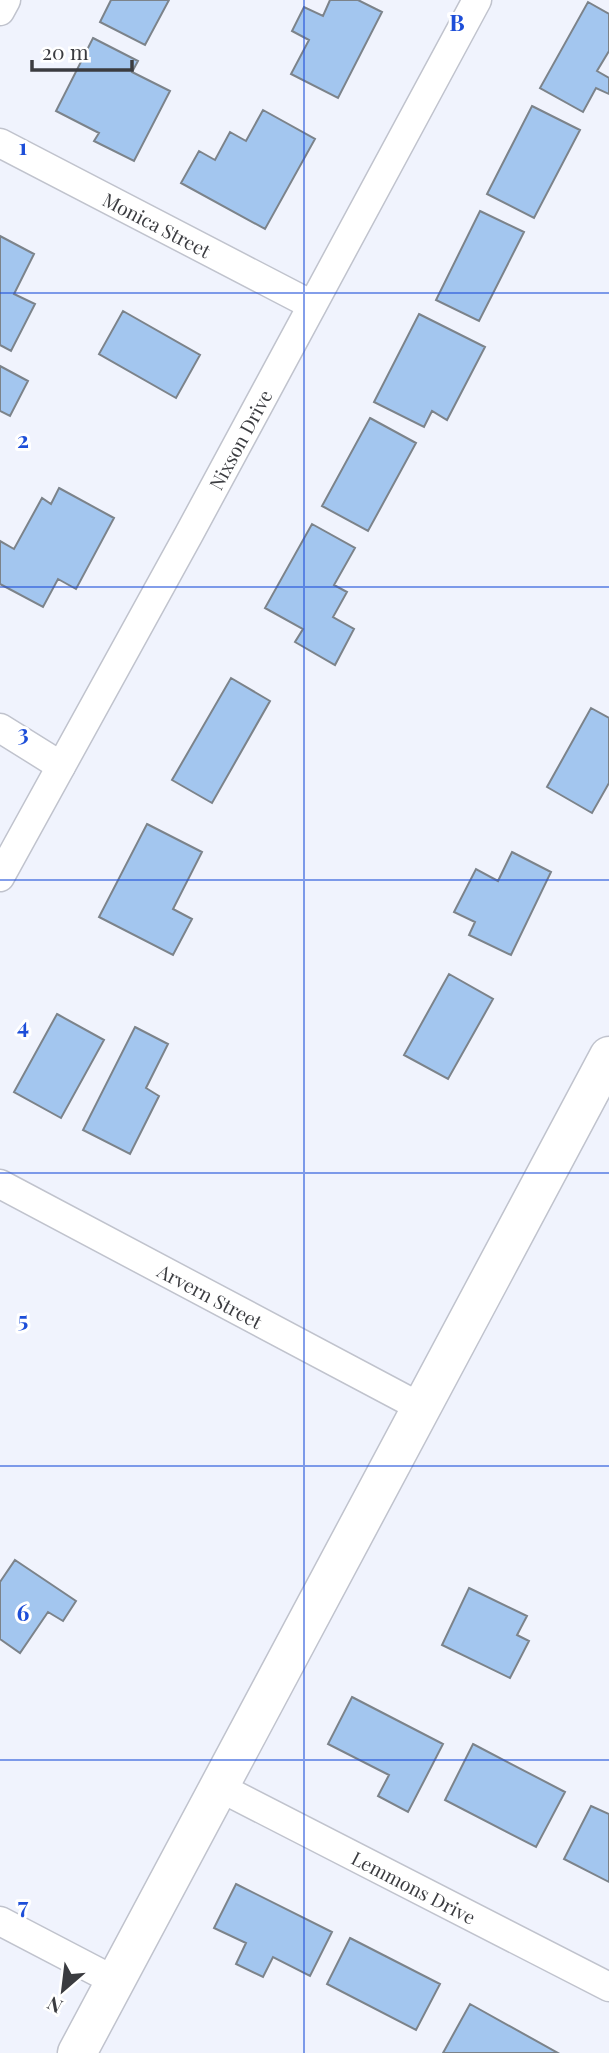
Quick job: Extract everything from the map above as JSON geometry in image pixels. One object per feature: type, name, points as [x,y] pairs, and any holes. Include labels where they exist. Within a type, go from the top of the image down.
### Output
[{"type":"street","points":[[0,11],[6,0]]},
{"type":"street","name":"Nixson Drive","points":[[0,877],[477,0]]},
{"type":"street","name":"Monica Street","points":[[0,143],[312,306]]},
{"type":"street","points":[[0,728],[61,766]]},
{"type":"street","points":[[77,2053],[609,1056]]},
{"type":"street","name":"Arvern Street","points":[[0,1185],[420,1408]]},
{"type":"street","name":"Lemmons Drive","points":[[219,1787],[609,1987]]},
{"type":"street","points":[[0,1921],[115,1981]]},
{"type":"building","points":[[111,0],[169,0],[145,45],[100,22]]},
{"type":"building","points":[[330,0],[358,0],[382,12],[338,98],[291,74],[309,40],[292,31],[304,7],[323,16]]},
{"type":"building","points":[[588,2],[609,14],[609,51],[597,71],[609,78],[609,94],[596,88],[583,112],[540,88]]},
{"type":"building","points":[[93,38],[138,61],[132,72],[170,91],[134,161],[94,141],[99,133],[56,111]]},
{"type":"building","points":[[532,106],[580,130],[534,218],[487,194]]},
{"type":"building","points":[[263,110],[315,139],[265,229],[181,183],[199,151],[215,160],[230,132],[246,141]]},
{"type":"building","points":[[480,211],[524,232],[479,321],[436,300]]},
{"type":"building","points":[[0,236],[34,254],[14,294],[35,304],[11,351],[0,345]]},
{"type":"building","points":[[123,311],[200,355],[176,398],[99,354]]},
{"type":"building","points":[[419,314],[485,347],[447,420],[432,411],[424,427],[374,402]]},
{"type":"building","points":[[0,366],[28,381],[10,416],[0,411]]},
{"type":"building","points":[[370,418],[416,443],[368,531],[322,506]]},
{"type":"building","points":[[59,488],[114,518],[76,589],[58,579],[43,607],[0,584],[0,541],[14,549],[42,498],[51,504]]},
{"type":"building","points":[[312,524],[355,548],[334,585],[347,592],[333,617],[354,629],[335,665],[295,642],[303,629],[265,608]]},
{"type":"building","points":[[231,678],[270,701],[212,803],[172,780]]},
{"type":"building","points":[[591,708],[609,718],[609,783],[592,813],[547,787]]},
{"type":"building","points":[[147,824],[202,852],[173,909],[192,919],[173,955],[99,917]]},
{"type":"building","points":[[512,852],[551,872],[511,955],[469,935],[475,922],[454,912],[476,869],[498,881]]},
{"type":"building","points":[[449,974],[493,999],[448,1079],[404,1055]]},
{"type":"building","points":[[57,1014],[104,1040],[61,1118],[14,1092]]},
{"type":"building","points":[[135,1027],[168,1044],[146,1088],[159,1096],[130,1154],[83,1130]]},
{"type":"building","points":[[15,1560],[76,1601],[63,1621],[48,1612],[20,1653],[0,1639],[0,1582]]},
{"type":"building","points":[[469,1588],[527,1616],[517,1635],[529,1641],[510,1678],[442,1645]]},
{"type":"building","points":[[352,1697],[443,1744],[408,1812],[378,1796],[389,1775],[328,1744]]},
{"type":"building","points":[[473,1744],[565,1792],[536,1847],[445,1800]]},
{"type":"building","points":[[591,1806],[609,1814],[609,1882],[564,1859]]},
{"type":"building","points":[[236,1884],[332,1932],[310,1976],[273,1957],[263,1977],[236,1964],[246,1943],[214,1928]]},
{"type":"building","points":[[350,1938],[440,1984],[416,2030],[327,1984]]},
{"type":"building","points":[[470,2004],[558,2053],[443,2053]]}]
